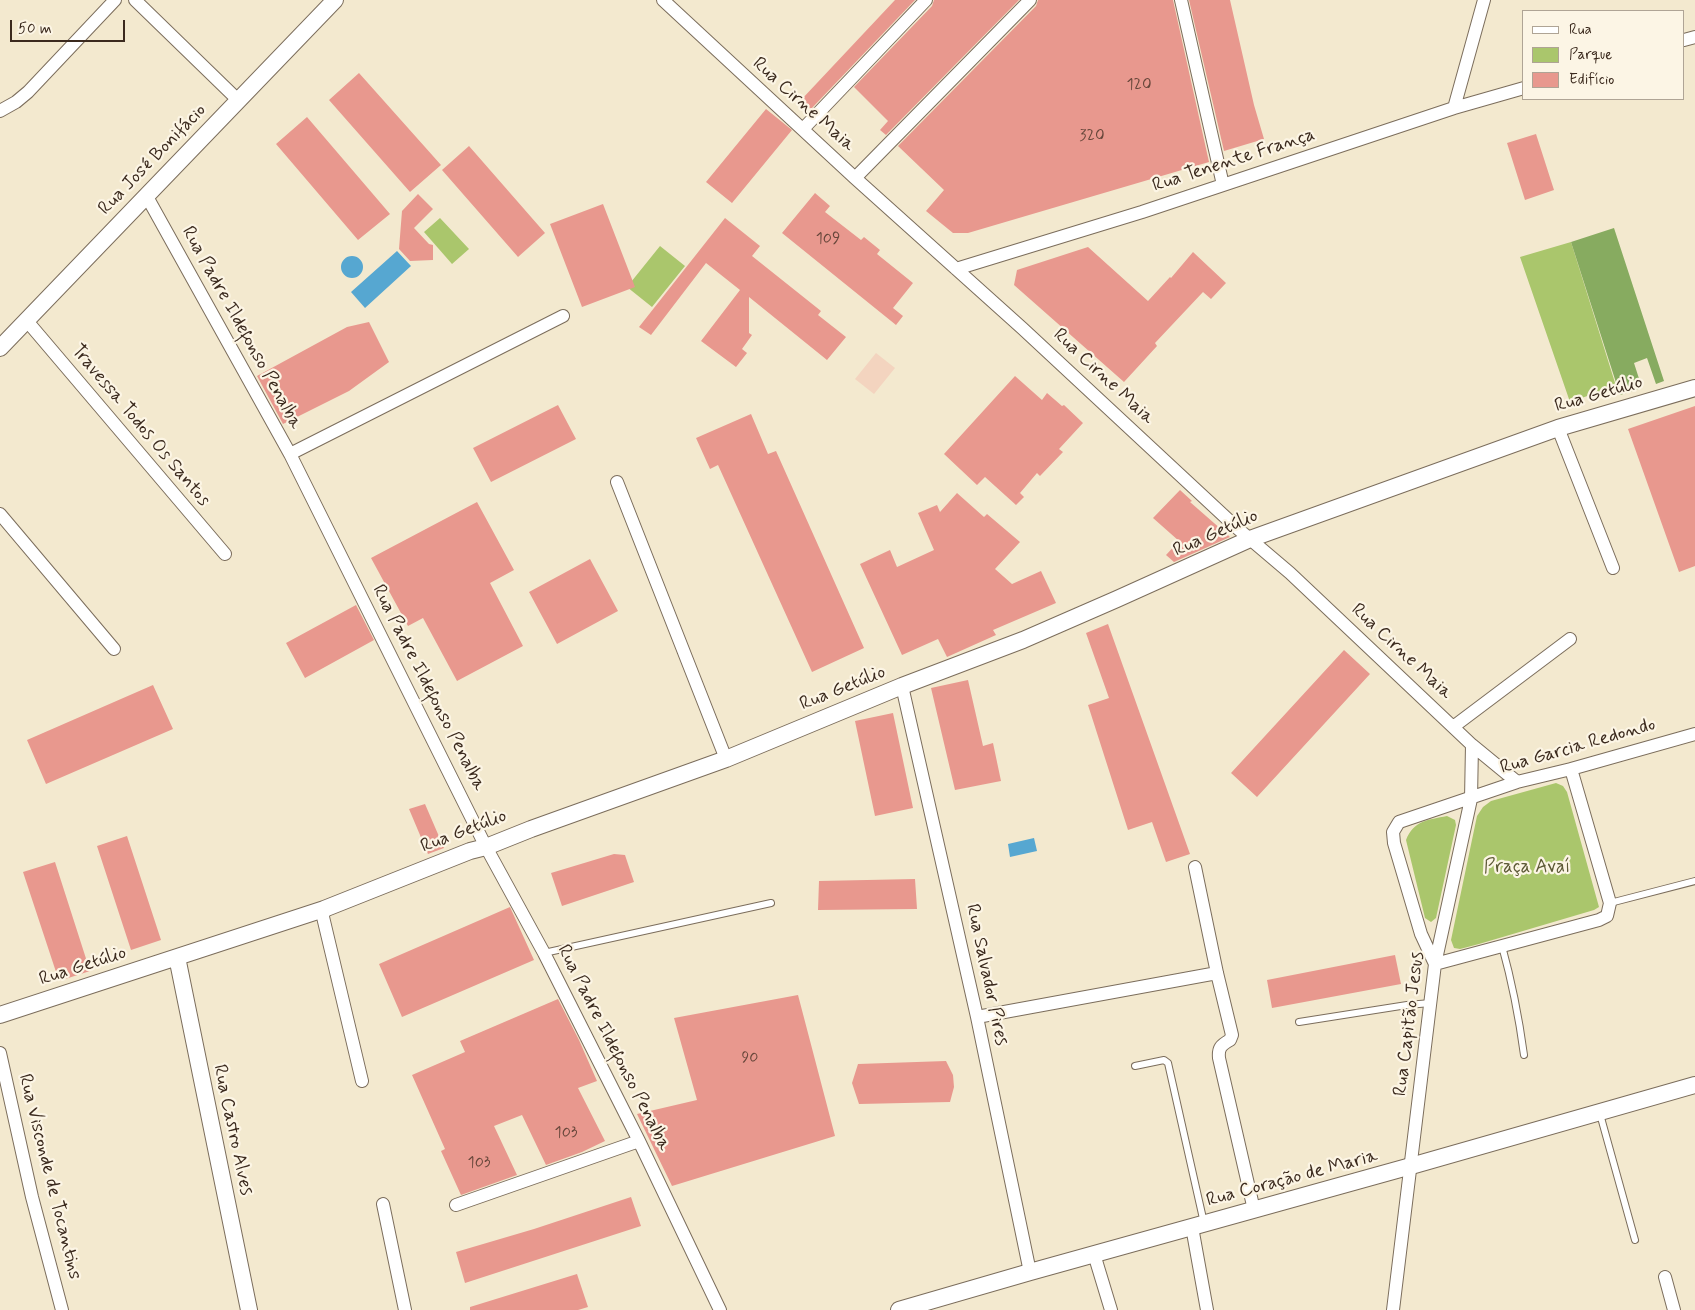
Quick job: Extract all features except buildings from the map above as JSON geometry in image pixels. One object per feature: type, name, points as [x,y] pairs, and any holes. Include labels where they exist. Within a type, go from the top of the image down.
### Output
[{"type":"street","points":[[0,111],[16,102],[28,92],[115,0]]},
{"type":"street","points":[[135,0],[239,101]]},
{"type":"street","name":"Rua José Bonifácio","points":[[0,348],[335,0]]},
{"type":"street","name":"Rua Cirne Maia","points":[[663,0],[803,130],[1029,334],[1250,539],[1290,573],[1472,745],[1518,782]]},
{"type":"street","points":[[803,130],[926,0]]},
{"type":"street","points":[[856,178],[1030,0]]},
{"type":"street","points":[[1182,0],[1223,185]]},
{"type":"street","points":[[1454,108],[1484,0]]},
{"type":"street","name":"Rua Tenente França","points":[[956,269],[1142,212],[1454,108],[1522,89]]},
{"type":"street","name":"Rua Padre Ildefonso Penalba","points":[[146,195],[290,454],[486,847],[544,953],[640,1140],[720,1310]]},
{"type":"street","points":[[290,454],[563,316]]},
{"type":"street","name":"Travessa Todos Os Santos","points":[[27,321],[225,554]]},
{"type":"street","name":"Rua Getúlio","points":[[0,1015],[324,909],[461,855],[726,758],[902,686],[1032,636],[1250,539],[1558,428],[1695,388]]},
{"type":"street","points":[[1558,428],[1613,568]]},
{"type":"street","points":[[617,482],[726,758]]},
{"type":"street","points":[[0,514],[114,649]]},
{"type":"street","points":[[1453,727],[1570,639]]},
{"type":"street","name":"Rua Salvador Pires","points":[[902,686],[976,1017],[1030,1272]]},
{"type":"street","name":"Rua Garcia Redondo","points":[[1471,799],[1518,782],[1695,734]]},
{"type":"street","name":"Rua Capitão Jesus","points":[[1393,1310],[1436,964],[1471,799],[1472,745]]},
{"type":"street","points":[[1471,799],[1399,822],[1393,832],[1394,843],[1421,934],[1436,964],[1599,920],[1607,916],[1610,903],[1571,769]]},
{"type":"street","points":[[1195,867],[1216,973],[1232,1035],[1230,1040],[1222,1044],[1219,1050],[1219,1058],[1254,1210]]},
{"type":"street","points":[[324,909],[323,917],[362,1081]]},
{"type":"street","name":"Rua Castro Alves","points":[[177,957],[249,1310]]},
{"type":"street","points":[[976,1017],[1216,973]]},
{"type":"street","name":"Rua Visconde de Tocantins","points":[[0,1053],[32,1197],[62,1310]]},
{"type":"street","name":"Rua Coração de Maria","points":[[902,1310],[1030,1272],[1695,1085]]},
{"type":"street","points":[[456,1206],[640,1140]]},
{"type":"street","points":[[383,1204],[405,1310]]},
{"type":"street","points":[[1198,1226],[1207,1310]]},
{"type":"street","points":[[1094,1254],[1111,1310]]},
{"type":"street","points":[[1665,1277],[1674,1310]]},
{"type":"lane","points":[[1610,903],[1695,882]]},
{"type":"lane","points":[[544,953],[771,902]]},
{"type":"lane","points":[[1502,946],[1514,994],[1524,1055]]},
{"type":"lane","points":[[1299,1022],[1431,1003]]},
{"type":"lane","points":[[1135,1066],[1164,1060],[1168,1063],[1198,1226]]},
{"type":"lane","points":[[1600,1112],[1634,1240]]},
{"type":"shaded area","points":[[876,353],[895,368],[874,394],[855,379]]},
{"type":"green space","points":[[440,218],[469,249],[452,264],[424,232]]},
{"type":"green space","points":[[1614,228],[1664,381],[1656,384],[1647,358],[1634,363],[1642,388],[1620,395],[1571,242]]},
{"type":"green space","points":[[1571,242],[1616,386],[1570,402],[1520,257]]},
{"type":"green space","points":[[660,246],[685,266],[652,307],[627,287]]},
{"type":"green space","name":"Praça Avaí","points":[[1556,783],[1563,786],[1567,792],[1599,907],[1479,944],[1460,949],[1454,948],[1451,940],[1477,816],[1483,807],[1491,801]]},
{"type":"green space","name":"Praça Avaí","points":[[1447,816],[1455,820],[1456,825],[1436,918],[1431,922],[1425,918],[1406,840],[1413,828],[1422,822]]},
{"type":"water","points":[[397,251],[411,266],[365,308],[351,292]]},
{"type":"water","points":[[352,256],[362,263],[363,267],[356,277],[352,278],[342,271],[341,267],[348,257]]},
{"type":"water","points":[[1034,838],[1037,851],[1010,857],[1008,844]]}]
